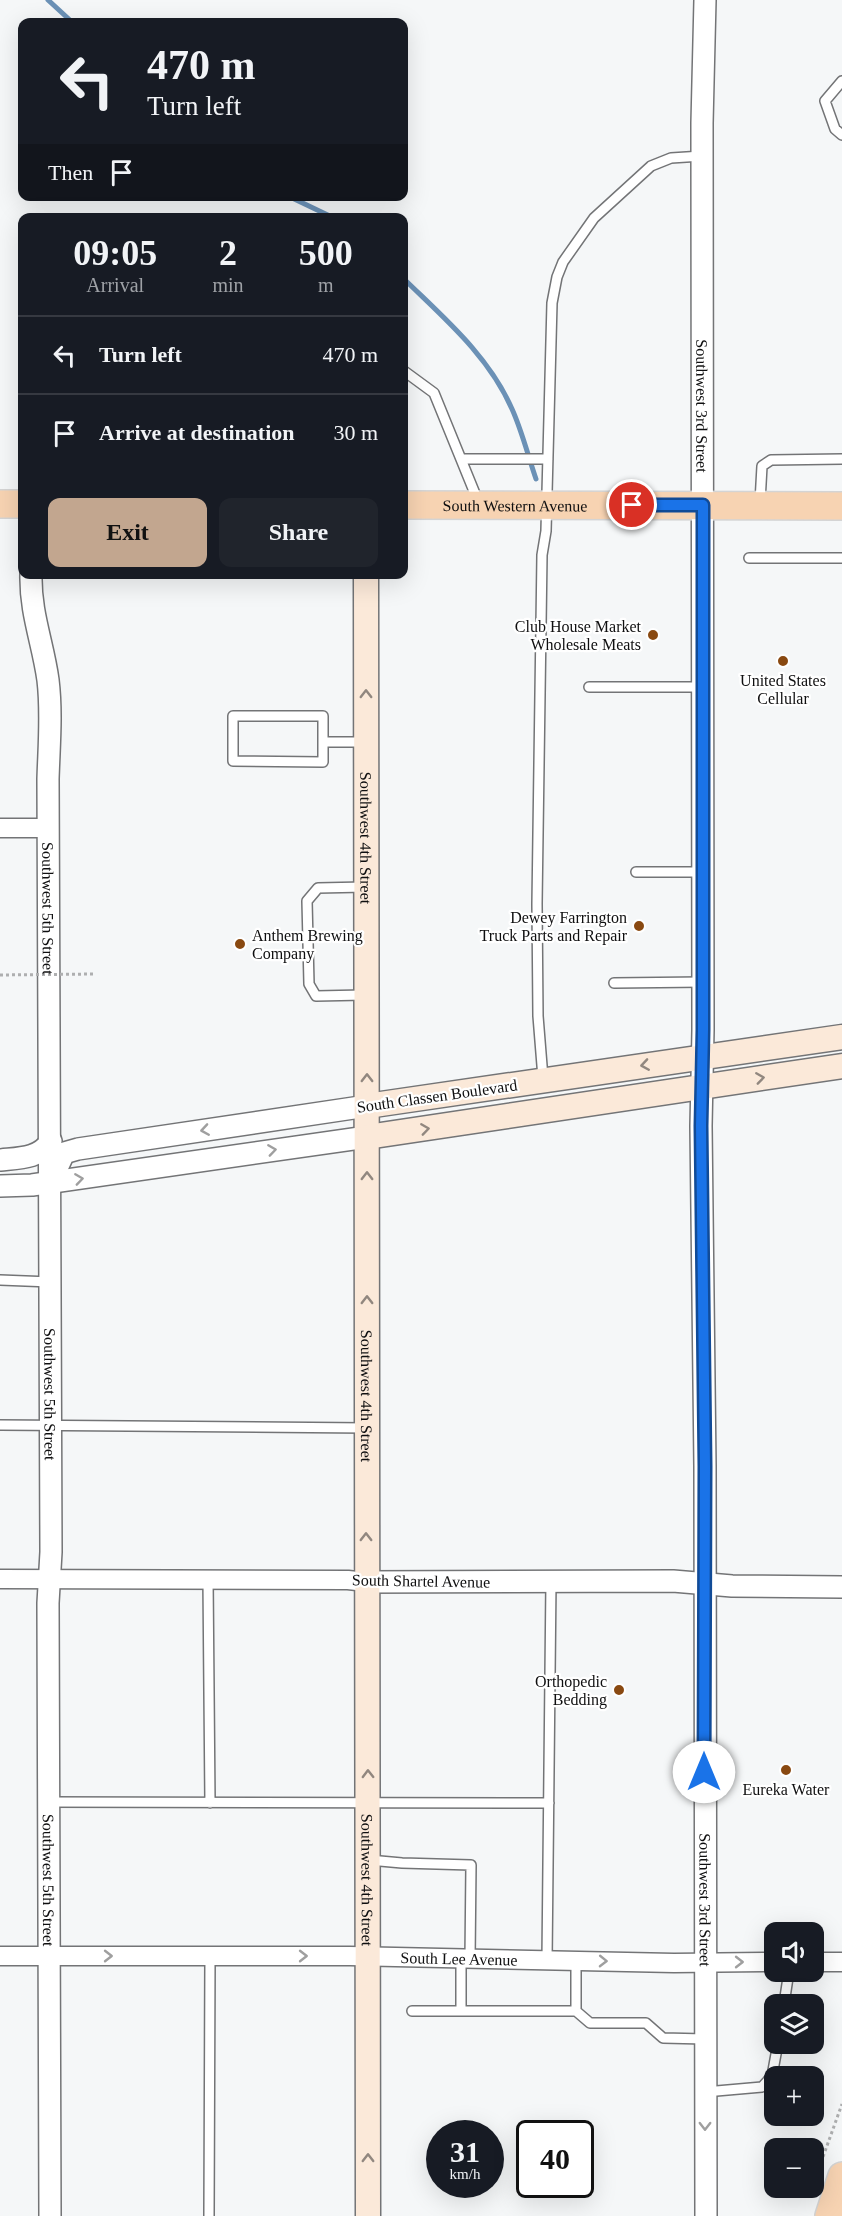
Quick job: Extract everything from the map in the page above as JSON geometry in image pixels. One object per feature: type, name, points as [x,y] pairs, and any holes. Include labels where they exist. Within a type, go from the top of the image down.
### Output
[{"type":"main road","points":[[0,504],[18,504]]},
{"type":"main road","name":"South Western Avenue","points":[[408,505],[842,506]]},
{"type":"main road","name":"Southwest 4th Street","points":[[366,579],[368,2216]]},
{"type":"main road","name":"South Classen Boulevard","points":[[366,1106],[842,1037]]},
{"type":"main road","name":"South Classen Boulevard","points":[[367,1137],[842,1066]]},
{"type":"main road","points":[[829,2216],[842,2176]]},
{"type":"street","name":"Southwest 3rd Street","points":[[705,0],[702,156],[702,1087],[706,2216]]},
{"type":"street","name":"Southwest 5th Street","points":[[32,579],[33,615],[48,680],[51,1141],[51,1425],[48,1604],[50,2216]]},
{"type":"street","points":[[0,828],[49,828]]},
{"type":"street","name":"South Classen Boulevard","points":[[51,1183],[64,1153],[78,1149],[366,1106]]},
{"type":"street","name":"South Classen Boulevard","points":[[0,1186],[51,1183],[367,1137]]},
{"type":"street","points":[[0,1160],[37,1155],[51,1141]]},
{"type":"street","name":"South Shartel Avenue","points":[[0,1579],[348,1580],[366,1582],[673,1581],[732,1586],[842,1587]]},
{"type":"street","name":"South Lee Avenue","points":[[0,1956],[368,1957],[764,1962]]},
{"type":"street","points":[[824,1962],[842,1962]]},
{"type":"lane","points":[[842,81],[825,101],[835,129],[842,135]]},
{"type":"lane","points":[[543,1080],[538,1016],[537,782],[542,555],[547,506],[551,309],[557,277],[563,262],[594,218],[651,166],[671,158],[702,156]]},
{"type":"lane","points":[[408,374],[434,393],[480,506]]},
{"type":"lane","points":[[461,459],[548,459]]},
{"type":"lane","points":[[760,505],[762,466],[771,460],[842,459]]},
{"type":"lane","points":[[749,558],[842,558]]},
{"type":"lane","points":[[589,687],[703,687]]},
{"type":"lane","points":[[233,716],[323,716],[323,742],[323,762],[233,761],[233,716]]},
{"type":"lane","points":[[323,742],[366,742]]},
{"type":"lane","points":[[636,872],[703,872]]},
{"type":"lane","points":[[366,887],[318,888],[307,901],[309,984],[316,996],[366,995]]},
{"type":"lane","points":[[614,982],[703,982]]},
{"type":"lane","points":[[0,1280],[51,1282]]},
{"type":"lane","points":[[0,1425],[367,1428]]},
{"type":"lane","points":[[208,1580],[210,1803]]},
{"type":"lane","points":[[547,1960],[552,1581]]},
{"type":"lane","points":[[48,1802],[549,1803]]},
{"type":"lane","points":[[368,1859],[402,1863],[471,1865],[461,2011]]},
{"type":"lane","points":[[209,2216],[210,1957]]},
{"type":"lane","points":[[576,1960],[576,2011]]},
{"type":"lane","points":[[412,2011],[576,2011],[590,2023],[646,2023],[663,2038],[705,2039]]},
{"type":"lane","points":[[705,2092],[762,2087],[772,2076],[776,2054]]},
{"type":"path","points":[[0,975],[93,974]]},
{"type":"path","points":[[824,2155],[842,2104]]},
{"type":"waterway","points":[[48,0],[68,18]]},
{"type":"waterway","points":[[298,201],[324,213]]},
{"type":"waterway","points":[[408,283],[450,323],[491,372],[516,417],[536,479]]},
{"type":"place","name":"Club House Market Wholesale Meats","points":[[653,635]]},
{"type":"place","name":"United States Cellular","points":[[783,661]]},
{"type":"place","name":"Dewey Farrington Truck Parts and Repair","points":[[639,926]]},
{"type":"place","name":"Anthem Brewing Company","points":[[240,944]]},
{"type":"place","name":"Orthopedic Bedding","points":[[619,1690]]},
{"type":"place","name":"Eureka Water","points":[[786,1770]]},
{"type":"route","points":[[632,505],[703,505],[701,1126],[705,1466],[704,1772]]}]
